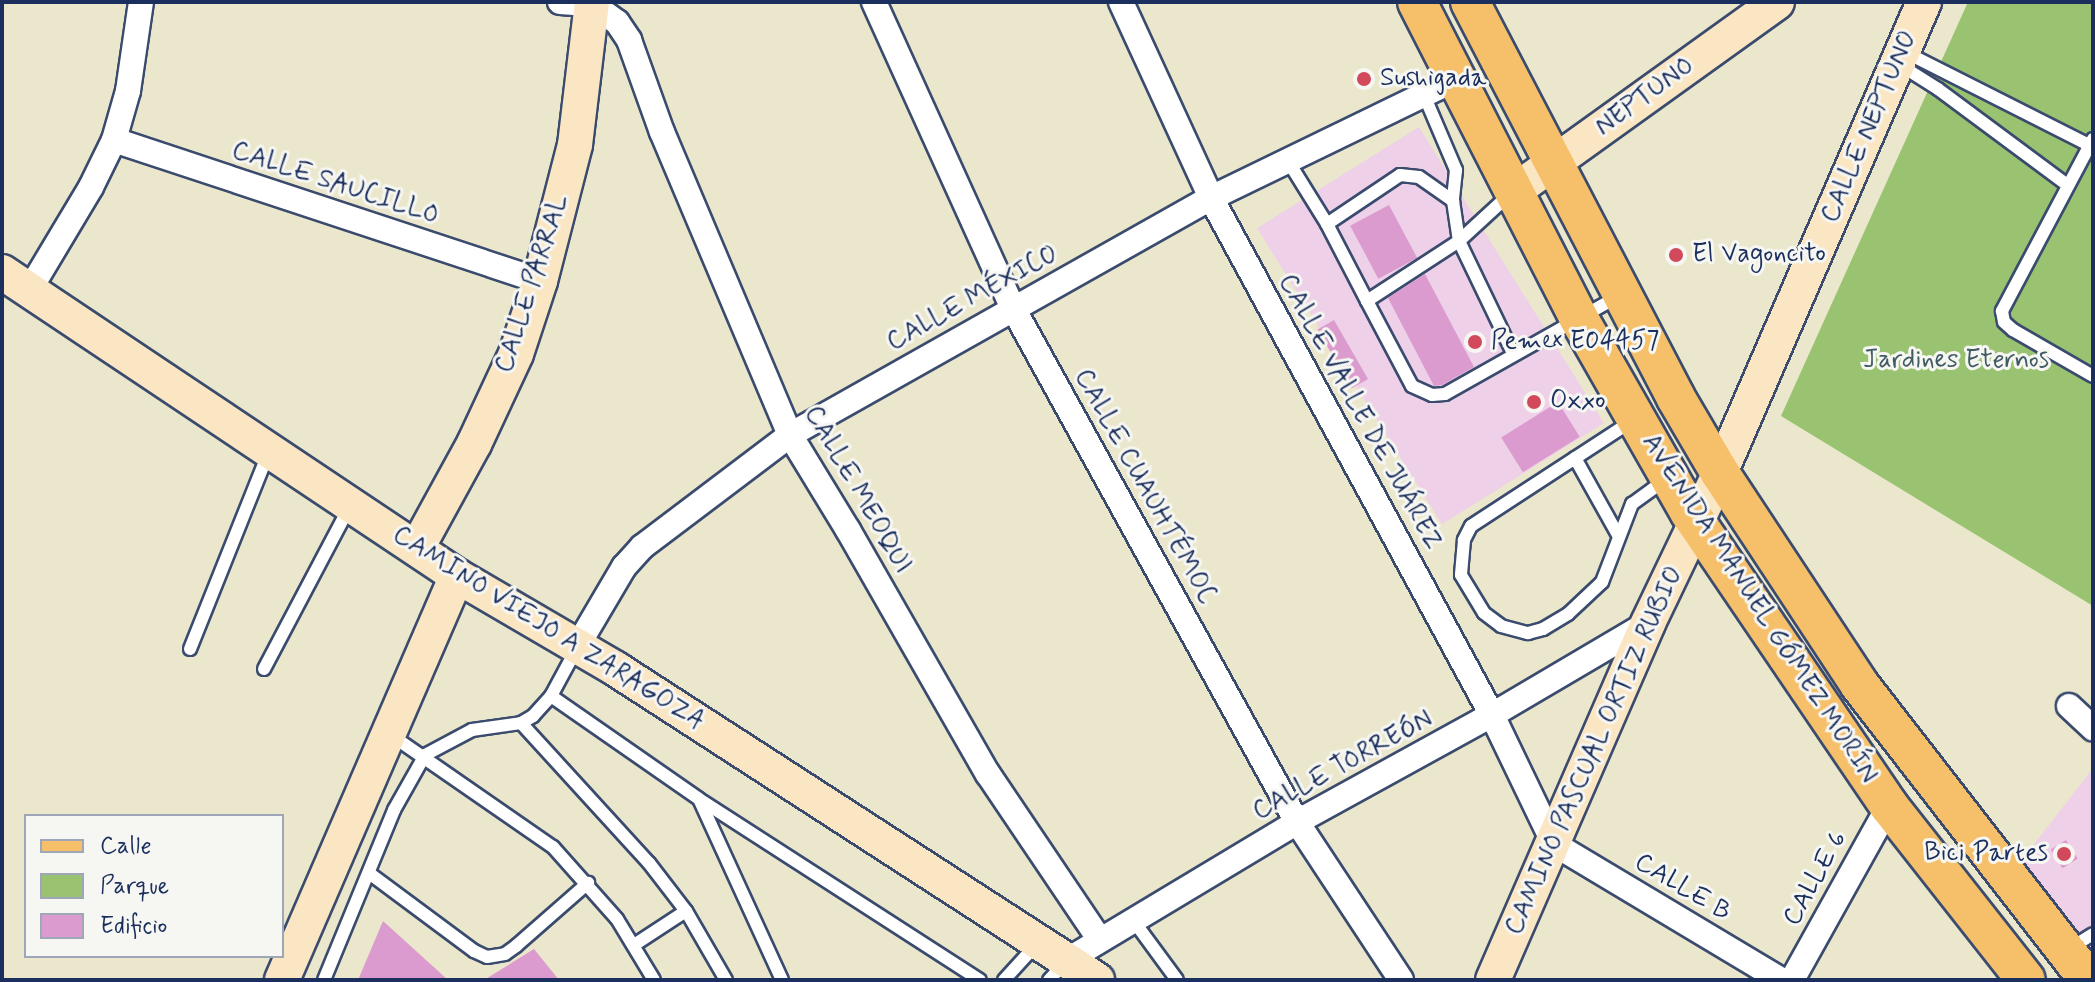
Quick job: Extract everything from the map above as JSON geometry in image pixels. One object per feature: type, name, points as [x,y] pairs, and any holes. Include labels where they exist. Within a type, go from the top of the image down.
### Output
[{"type":"main road","name":"AVENIDA MANUEL GÓMEZ MORÍN","points":[[1417,2],[1440,87],[1513,192],[1578,317],[1669,478],[1889,806],[2026,980]]},
{"type":"main road","name":"AVENIDA MANUEL GÓMEZ MORÍN","points":[[1470,2],[1622,295],[1720,473],[1859,684],[2082,955]]},
{"type":"street","points":[[16,281],[91,187],[114,140],[128,91],[141,2]]},
{"type":"street","name":"CALLE CUAUHTÉMOC","points":[[874,2],[1013,308],[1297,822],[1401,980]]},
{"type":"street","name":"CALLE VALLE DE JUÁREZ","points":[[1121,2],[1211,198],[1492,715],[1554,844]]},
{"type":"street","name":"NEPTUNO","points":[[1513,192],[1777,2]]},
{"type":"street","name":"CALLE NEPTUNO","points":[[1696,521],[1720,473],[1924,2]]},
{"type":"street","name":"CALLE PARRAL","points":[[417,548],[474,444],[516,354],[540,281],[575,145],[581,3]]},
{"type":"street","name":"CALLE MEOQUI","points":[[581,3],[617,22],[629,40],[662,132],[790,435],[988,774],[1100,940]]},
{"type":"street","name":"CALLE MÉXICO","points":[[578,645],[624,567],[642,547],[790,435],[1211,198],[1440,87]]},
{"type":"street","name":"CALLE SAUCILLO","points":[[114,140],[540,281]]},
{"type":"street","name":"CAMINO VIEJO A ZARAGOZA","points":[[16,281],[457,576],[578,645],[1038,943],[1058,971],[1097,980]]},
{"type":"street","name":"CAMINO PASCUAL ORTIZ RUBIO","points":[[1493,980],[1648,623],[1696,521]]},
{"type":"street","points":[[282,980],[457,576]]},
{"type":"street","name":"CALLE TORREÓN","points":[[1058,971],[1100,940],[1297,822],[1492,715],[1648,623]]},
{"type":"street","points":[[2069,706],[2093,728]]},
{"type":"street","name":"CALLE 6","points":[[1792,980],[1889,806]]},
{"type":"street","name":"CALLE B","points":[[1554,844],[1781,980]]},
{"type":"lane","points":[[1900,57],[1960,79],[2091,142],[2066,184],[2002,311],[2004,322],[2013,330],[2093,376]]},
{"type":"lane","points":[[1900,57],[1950,99],[2066,184]]},
{"type":"lane","points":[[1950,99],[1960,79]]},
{"type":"lane","points":[[1440,87],[1456,170],[1453,201],[1459,241],[1513,353]]},
{"type":"lane","points":[[1288,161],[1327,224],[1384,340],[1412,386],[1422,392],[1445,394],[1513,353],[1622,295]]},
{"type":"lane","points":[[1327,224],[1400,175],[1419,177],[1453,201]]},
{"type":"lane","points":[[1367,301],[1459,241],[1513,192]]},
{"type":"lane","points":[[1635,419],[1471,526],[1464,540],[1461,575],[1484,613],[1501,626],[1528,633],[1543,629],[1568,614],[1602,582],[1632,504],[1669,478]]},
{"type":"lane","points":[[190,649],[270,450]]},
{"type":"lane","points":[[1575,458],[1618,535]]},
{"type":"lane","points":[[264,669],[351,504]]},
{"type":"lane","points":[[324,980],[394,810],[425,755],[472,730],[521,723],[551,696],[578,645]]},
{"type":"lane","points":[[551,696],[699,799],[980,980]]},
{"type":"lane","points":[[521,723],[649,863],[686,911],[726,980]]},
{"type":"lane","points":[[389,733],[425,755],[553,847],[588,883],[634,945],[654,980]]},
{"type":"lane","points":[[699,799],[782,980]]},
{"type":"lane","points":[[369,873],[474,951],[487,957],[505,954],[516,946],[588,883]]},
{"type":"lane","points":[[634,945],[686,911]]},
{"type":"lane","points":[[1133,920],[1177,980]]},
{"type":"lane","points":[[1004,980],[1038,943]]},
{"type":"shaded area","points":[[1419,127],[1604,423],[1442,524],[1257,228]]},
{"type":"shaded area","points":[[2093,768],[2093,950],[2018,865]]},
{"type":"green space","name":"Jardines Eternos","points":[[1968,2],[2093,2],[2093,606],[1781,416]]},
{"type":"building","points":[[1389,205],[1417,258],[1378,279],[1350,226]]},
{"type":"building","points":[[1425,274],[1474,367],[1442,385],[1434,386],[1388,298]]},
{"type":"building","points":[[1334,320],[1368,379],[1352,388],[1318,330]]},
{"type":"building","points":[[1558,402],[1580,437],[1523,472],[1501,438]]},
{"type":"building","name":"Bici Partes","points":[[2066,840],[2078,859],[2062,868],[2051,850]]},
{"type":"building","points":[[383,921],[448,980],[358,980]]},
{"type":"building","points":[[534,949],[559,980],[484,980]]},
{"type":"place","name":"Sushigada","points":[[1364,79]]},
{"type":"place","name":"El Vagoncito","points":[[1676,255]]},
{"type":"place","name":"Pemex E04457","points":[[1475,342]]},
{"type":"place","name":"Oxxo","points":[[1534,402]]},
{"type":"place","name":"Bici Partes","points":[[2064,854]]}]
